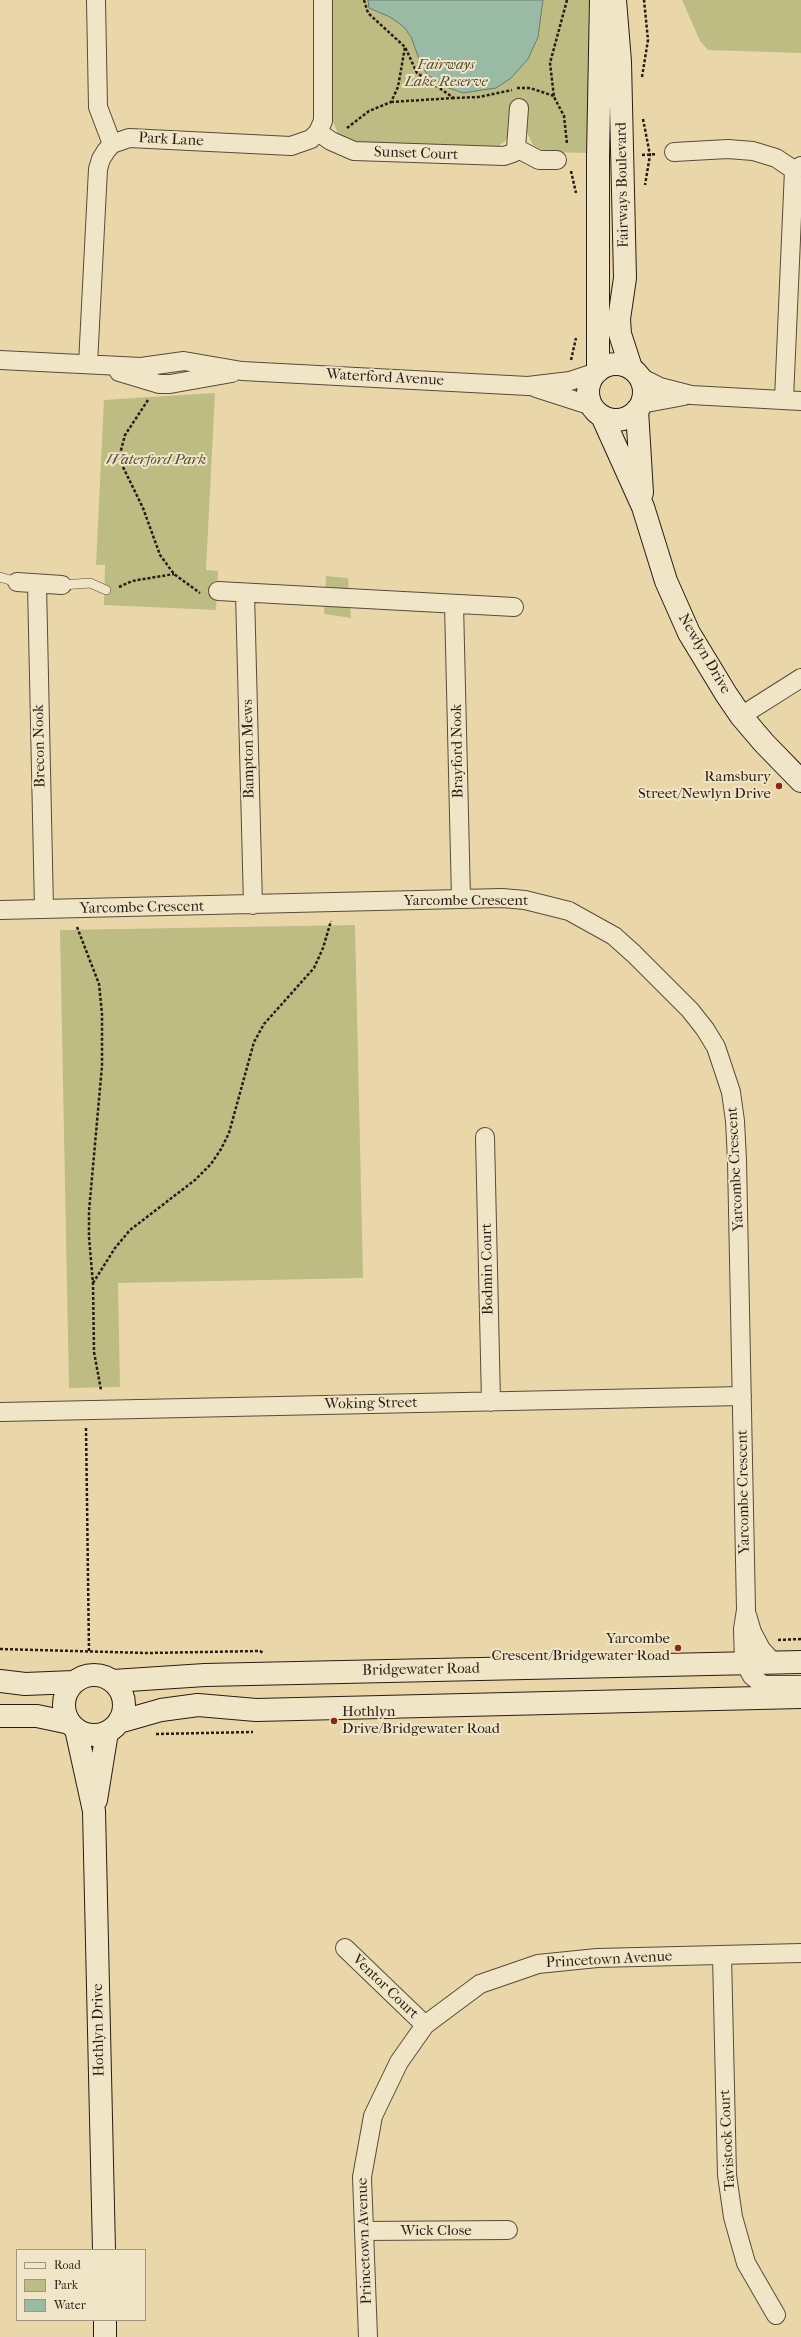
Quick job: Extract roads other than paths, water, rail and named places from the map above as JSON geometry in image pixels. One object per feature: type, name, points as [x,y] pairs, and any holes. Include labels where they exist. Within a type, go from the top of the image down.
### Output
[{"type":"street","points":[[96,0],[98,107],[112,144],[101,159],[98,170],[97,365]]},
{"type":"street","points":[[322,0],[323,121],[325,137]]},
{"type":"street","name":"Fairways Boulevard","points":[[596,372],[601,0]]},
{"type":"street","name":"Fairways Boulevard","points":[[615,0],[620,62],[625,278],[620,319],[620,334],[636,373]]},
{"type":"street","points":[[519,108],[516,148],[539,160],[563,162]]},
{"type":"street","name":"Park Lane","points":[[112,144],[120,139],[135,138],[291,146],[325,137]]},
{"type":"street","name":"Sunset Court","points":[[325,137],[354,151],[367,152],[495,157],[513,153],[516,148]]},
{"type":"street","points":[[636,373],[644,395],[639,407],[630,416],[621,419],[597,411],[588,390],[596,372],[614,364],[636,373],[660,387],[691,395],[792,400],[797,168],[776,158],[753,151],[728,149],[674,152]]},
{"type":"street","name":"Waterford Avenue","points":[[0,360],[141,367],[184,361],[242,371],[528,386],[570,381],[596,372]]},
{"type":"street","name":"Waterford Avenue","points":[[97,365],[159,384],[170,384],[242,371]]},
{"type":"street","name":"Waterford Avenue","points":[[528,386],[597,411]]},
{"type":"street","points":[[639,407],[691,395]]},
{"type":"street","name":"Newlyn Drive","points":[[639,407],[643,507]]},
{"type":"street","name":"Newlyn Drive","points":[[597,411],[643,507],[666,581],[679,612],[705,661],[741,716],[764,743],[801,781]]},
{"type":"street","points":[[8,579],[37,584],[62,584]]},
{"type":"street","name":"Brecon Nook","points":[[37,584],[44,909]]},
{"type":"street","points":[[218,591],[514,607]]},
{"type":"street","name":"Bampton Mews","points":[[245,593],[253,905]]},
{"type":"street","name":"Brayford Nook","points":[[454,604],[461,899]]},
{"type":"street","points":[[741,716],[801,678]]},
{"type":"street","name":"Yarcombe Crescent","points":[[0,910],[461,899],[525,900],[569,911],[614,936],[690,1010],[716,1047],[725,1069],[735,1121],[746,1610],[742,1629],[744,1662],[754,1679],[763,1685],[801,1685]]},
{"type":"street","name":"Bodmin Court","points":[[485,1137],[491,1402]]},
{"type":"street","name":"Woking Street","points":[[0,1412],[742,1396]]},
{"type":"street","name":"Yarcombe Crescent","points":[[746,1610],[756,1640],[761,1649],[773,1662]]},
{"type":"street","name":"Bridgewater Road","points":[[113,1681],[217,1675],[744,1662],[801,1662]]},
{"type":"street","points":[[73,1726],[64,1706],[68,1689],[74,1682],[93,1674],[104,1676],[113,1681],[123,1696],[123,1714],[113,1727]]},
{"type":"street","points":[[0,1680],[25,1684],[74,1682]]},
{"type":"street","points":[[0,1716],[38,1716],[73,1726],[91,1735],[161,1710],[198,1706],[256,1710],[801,1697]]},
{"type":"street","name":"Hothlyn Drive","points":[[73,1726],[94,1811],[104,2249]]},
{"type":"street","name":"Hothlyn Drive","points":[[94,1811],[113,1727]]},
{"type":"street","name":"Ventor Court","points":[[345,1948],[425,2025]]},
{"type":"street","name":"Princetown Avenue","points":[[368,2337],[362,2177],[373,2116],[399,2062],[425,2025],[480,1984],[538,1964],[596,1958],[801,1952]]},
{"type":"street","name":"Tavistock Court","points":[[722,1955],[727,2175],[732,2210],[746,2263],[776,2315]]},
{"type":"street","name":"Wick Close","points":[[364,2231],[508,2230]]},
{"type":"street","points":[[105,2321],[105,2337]]},
{"type":"lane","points":[[62,584],[90,584],[106,590]]},
{"type":"water","points":[[368,0],[543,0],[538,37],[528,59],[511,78],[496,88],[463,93],[446,87],[428,75],[422,67],[411,37],[404,27],[390,17],[369,8]]},
{"type":"place","name":"Ramsbury Street/Newlyn Drive","points":[[779,786]]},
{"type":"place","name":"Yarcombe Crescent/Bridgewater Road","points":[[678,1648]]},
{"type":"place","name":"Hothlyn Drive/Bridgewater Road","points":[[334,1721]]},
{"type":"park label","name":"Fairways Lake Reserve","points":[[446,74]]},
{"type":"park label","name":"Waterford Park","points":[[156,460]]}]
